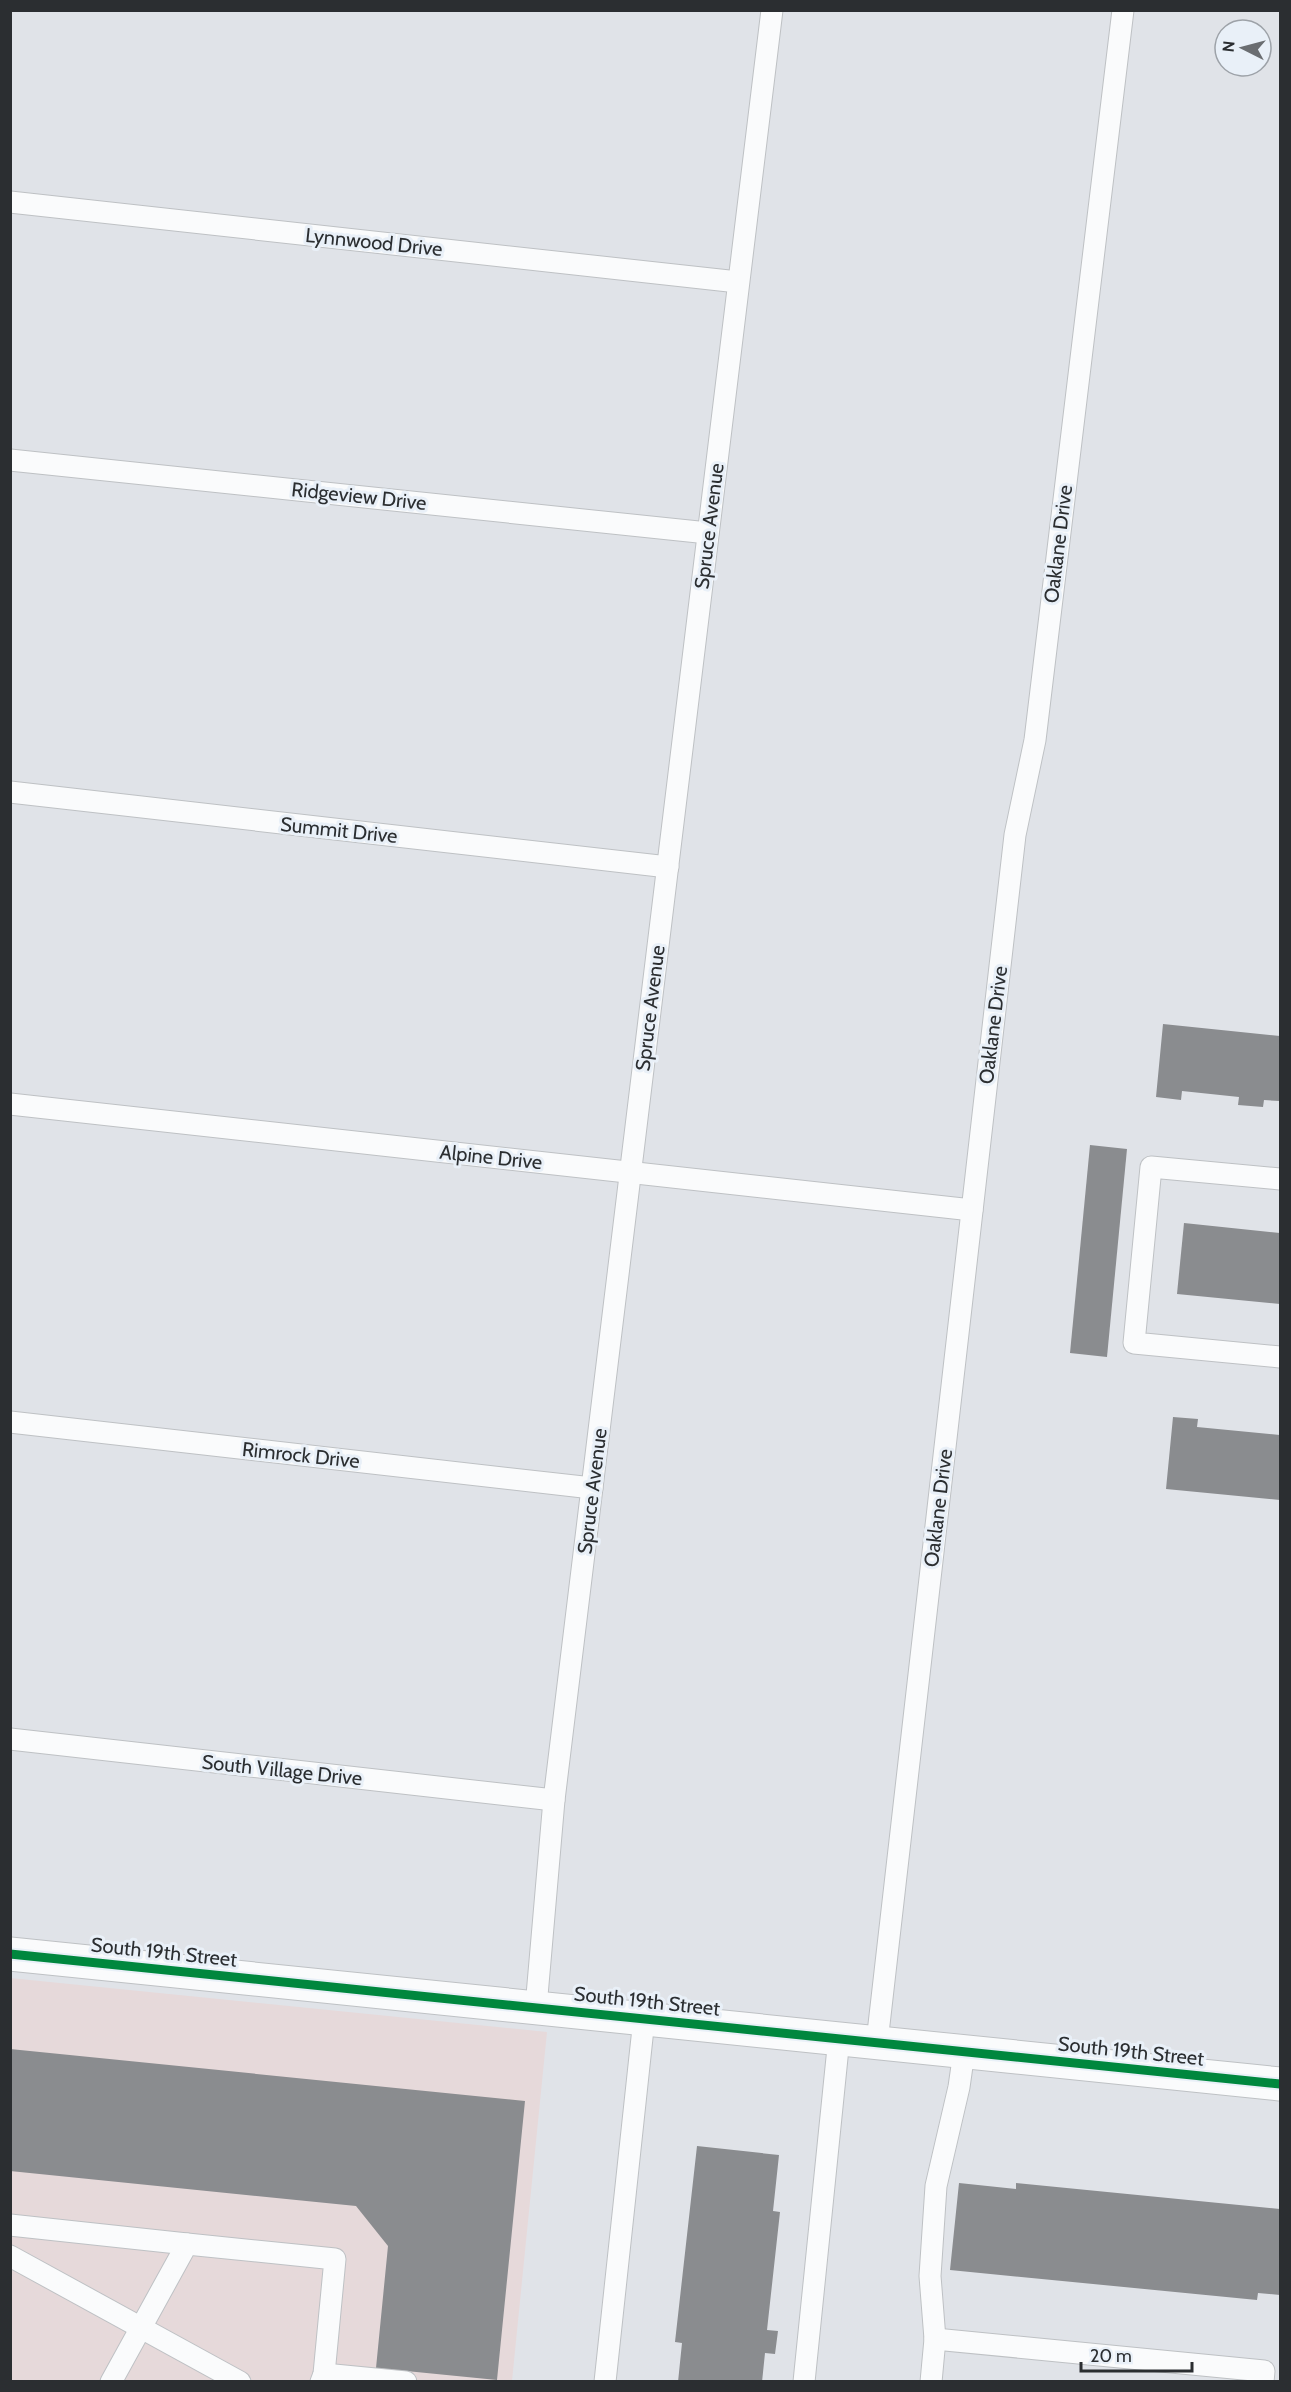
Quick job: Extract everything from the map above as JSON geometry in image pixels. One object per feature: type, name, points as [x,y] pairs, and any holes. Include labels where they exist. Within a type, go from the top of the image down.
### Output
[{"type":"street","name":"South 19th Street","points":[[10,1954],[1281,2084]]},
{"type":"lane","name":"Spruce Avenue","points":[[536,2007],[554,1800],[772,10]]},
{"type":"lane","name":"Oaklane Drive","points":[[877,2042],[1015,835],[1035,740],[1123,10]]},
{"type":"lane","name":"Lynnwood Drive","points":[[10,202],[738,282]]},
{"type":"lane","name":"Ridgeview Drive","points":[[10,460],[708,533]]},
{"type":"lane","name":"Summit Drive","points":[[10,792],[668,867]]},
{"type":"lane","name":"Alpine Drive","points":[[10,1104],[972,1210]]},
{"type":"lane","points":[[1281,1179],[1151,1167],[1134,1343],[1281,1357]]},
{"type":"lane","name":"Rimrock Drive","points":[[10,1422],[592,1488]]},
{"type":"lane","name":"South Village Drive","points":[[10,1739],[554,1800]]},
{"type":"lane","points":[[605,2382],[644,2019]]},
{"type":"lane","points":[[804,2382],[839,2038]]},
{"type":"lane","points":[[931,2382],[935,2339],[930,2276],[936,2186],[959,2087],[964,2052]]},
{"type":"lane","points":[[10,2225],[335,2259],[323,2378],[406,2382]]},
{"type":"lane","points":[[111,2382],[187,2244]]},
{"type":"lane","points":[[10,2256],[240,2382]]},
{"type":"lane","points":[[935,2339],[1264,2371],[1263,2382]]},
{"type":"shaded area","points":[[10,1978],[547,2032],[512,2381],[11,2381]]},
{"type":"building","points":[[1163,1024],[1280,1036],[1280,1101],[1264,1100],[1263,1107],[1238,1105],[1239,1097],[1182,1091],[1181,1100],[1156,1097]]},
{"type":"building","points":[[1090,1145],[1127,1149],[1107,1357],[1070,1353]]},
{"type":"building","points":[[1184,1223],[1280,1233],[1280,1304],[1177,1294]]},
{"type":"building","points":[[1173,1417],[1198,1419],[1197,1427],[1280,1435],[1280,1500],[1166,1489]]},
{"type":"building","points":[[10,2049],[525,2101],[497,2380],[376,2368],[388,2246],[356,2206],[10,2171]]},
{"type":"building","points":[[697,2146],[779,2155],[773,2211],[780,2212],[767,2330],[778,2331],[775,2354],[765,2353],[762,2382],[678,2382],[682,2343],[675,2342]]},
{"type":"building","points":[[959,2183],[1016,2189],[1016,2183],[1280,2209],[1280,2295],[1258,2293],[1257,2300],[950,2270]]},
{"type":"cycle path","points":[[10,1954],[1280,2084]]}]
